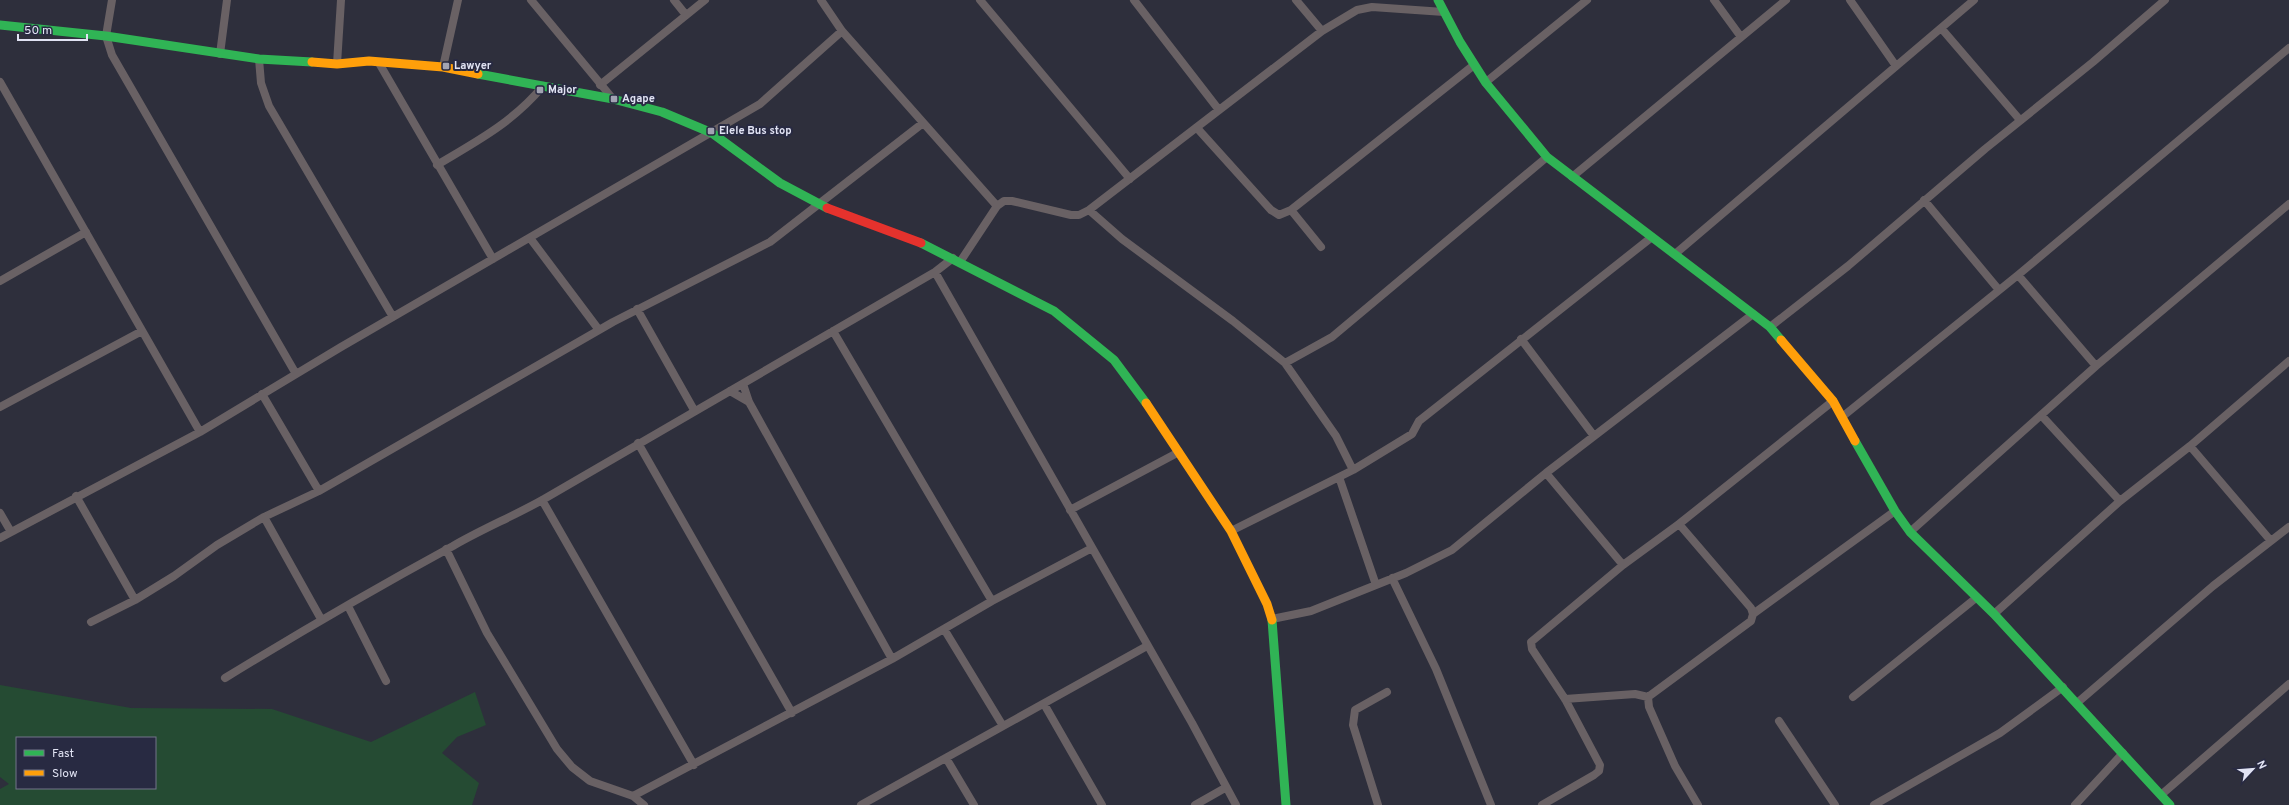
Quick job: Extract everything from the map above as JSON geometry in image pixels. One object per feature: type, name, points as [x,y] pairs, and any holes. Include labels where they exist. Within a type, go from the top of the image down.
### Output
[{"type":"street","points":[[112,0],[106,36],[112,55],[296,374]]},
{"type":"street","points":[[220,54],[227,0]]},
{"type":"street","points":[[337,64],[341,0]]},
{"type":"street","points":[[443,67],[458,0]]},
{"type":"street","points":[[531,0],[613,99]]},
{"type":"street","points":[[674,0],[686,15]]},
{"type":"street","points":[[600,85],[706,0]]},
{"type":"street","points":[[821,0],[842,31],[997,206]]},
{"type":"street","points":[[980,0],[1130,180]]},
{"type":"street","points":[[1134,0],[1219,110]]},
{"type":"street","points":[[1296,0],[1322,31]]},
{"type":"street","points":[[1438,0],[1474,65],[1524,131],[1547,157],[1770,327],[1833,401],[1895,511],[1910,532],[1994,614],[2063,687],[2170,805]]},
{"type":"street","points":[[1486,82],[1587,0]]},
{"type":"street","points":[[1714,0],[1741,37]]},
{"type":"street","points":[[1572,176],[1786,0]]},
{"type":"street","points":[[1850,0],[1896,66]]},
{"type":"street","points":[[1675,254],[1974,0]]},
{"type":"street","points":[[1770,327],[1848,266],[1924,200],[2020,120],[2093,62],[2165,0]]},
{"type":"street","points":[[225,678],[321,619],[348,606],[446,549],[542,500],[694,410],[743,384],[832,331],[957,260],[997,206],[1004,200],[1071,215],[1079,215],[1089,210],[1130,180],[1322,31],[1357,10],[1372,7],[1444,12]]},
{"type":"street","points":[[0,25],[106,36],[259,59],[337,64],[368,61],[443,67],[613,99],[662,112],[712,133],[780,183],[817,204],[916,240],[1054,311],[1100,347],[1114,360],[1135,387],[1231,531],[1261,591],[1272,619],[1286,805]]},
{"type":"street","points":[[1941,28],[2020,120]]},
{"type":"street","points":[[0,538],[76,496],[200,432],[492,259],[712,133],[760,104],[842,31]]},
{"type":"street","points":[[1842,417],[2018,275],[2289,48]]},
{"type":"street","points":[[259,59],[261,83],[269,106],[393,317]]},
{"type":"street","points":[[379,63],[436,165],[492,259]]},
{"type":"street","points":[[1197,128],[1275,214],[1279,215],[1291,210],[1474,65]]},
{"type":"street","points":[[0,82],[200,432]]},
{"type":"street","points":[[436,165],[506,124],[526,107],[542,86]]},
{"type":"street","points":[[91,622],[135,600],[174,576],[217,545],[264,517],[318,491],[637,309],[770,242],[923,123]]},
{"type":"street","points":[[1284,363],[1332,337],[1547,157]]},
{"type":"street","points":[[1924,200],[1999,290]]},
{"type":"street","points":[[1910,532],[2096,366],[2289,204]]},
{"type":"street","points":[[1089,210],[1122,239],[1233,321],[1284,363],[1336,436],[1353,470]]},
{"type":"street","points":[[1291,210],[1321,247]]},
{"type":"street","points":[[0,281],[86,232]]},
{"type":"street","points":[[1231,531],[1353,470],[1412,434],[1419,421],[1652,237]]},
{"type":"street","points":[[530,238],[599,330]]},
{"type":"street","points":[[936,272],[1192,723],[1225,788],[1236,805]]},
{"type":"street","points":[[2018,275],[2096,366]]},
{"type":"street","points":[[637,309],[694,410]]},
{"type":"street","points":[[1272,619],[1311,611],[1376,585],[1452,550],[1546,473],[1753,314]]},
{"type":"street","points":[[0,407],[142,331]]},
{"type":"street","points":[[832,331],[992,601]]},
{"type":"street","points":[[1521,339],[1594,436]]},
{"type":"street","points":[[1994,614],[2120,501],[2190,446],[2289,361]]},
{"type":"street","points":[[743,384],[749,402],[892,659]]},
{"type":"street","points":[[730,391],[749,402]]},
{"type":"street","points":[[262,394],[318,491]]},
{"type":"street","points":[[1542,805],[1599,771],[1600,765],[1565,699],[1532,649],[1531,642],[1623,565],[1678,524],[1833,401]]},
{"type":"street","points":[[2041,415],[2120,501]]},
{"type":"street","points":[[638,443],[792,713]]},
{"type":"street","points":[[2190,446],[2271,541]]},
{"type":"street","points":[[1070,510],[1179,452]]},
{"type":"street","points":[[1546,473],[1623,565]]},
{"type":"street","points":[[1339,477],[1376,585]]},
{"type":"street","points":[[76,496],[135,600]]},
{"type":"street","points":[[542,500],[694,765]]},
{"type":"street","points":[[1753,614],[1895,511]]},
{"type":"street","points":[[0,514],[11,532]]},
{"type":"street","points":[[264,517],[321,619]]},
{"type":"street","points":[[1565,699],[1634,694],[1648,697],[1751,621],[1753,614],[1751,608],[1678,524]]},
{"type":"street","points":[[2077,703],[2213,586],[2289,527]]},
{"type":"street","points":[[633,796],[892,659],[992,601],[1092,548]]},
{"type":"street","points":[[446,549],[487,633],[557,749],[572,767],[590,781],[633,796],[644,805]]},
{"type":"street","points":[[1392,578],[1436,669],[1491,805]]},
{"type":"street","points":[[1853,698],[1976,598]]},
{"type":"street","points":[[348,606],[386,681]]},
{"type":"street","points":[[944,629],[1003,726]]},
{"type":"street","points":[[861,805],[1147,646]]},
{"type":"street","points":[[2161,795],[2289,684]]},
{"type":"street","points":[[1874,805],[2000,732],[2063,687]]},
{"type":"street","points":[[1378,805],[1353,725],[1353,716],[1355,710],[1388,692]]},
{"type":"street","points":[[1648,697],[1649,707],[1675,766],[1698,805]]},
{"type":"street","points":[[1044,704],[1102,805]]},
{"type":"street","points":[[1779,720],[1835,805]]},
{"type":"street","points":[[2076,805],[2123,753]]},
{"type":"street","points":[[946,758],[974,805]]},
{"type":"street","points":[[1195,805],[1225,788]]},
{"type":"green space","points":[[0,685],[131,708],[272,709],[371,742],[475,692],[486,725],[457,737],[442,753],[479,783],[472,805],[0,805],[0,789],[9,784],[0,777]]},
{"type":"traffic: fast","points":[[1438,0],[1460,42],[1486,83],[1547,157],[1770,327],[1781,340]]},
{"type":"traffic: fast","points":[[0,25],[106,36],[259,59],[312,62]]},
{"type":"traffic: fast","points":[[478,74],[613,99],[662,112],[712,133],[780,183],[827,208]]},
{"type":"traffic: fast","points":[[921,243],[1054,311],[1114,360],[1146,403]]},
{"type":"traffic: fast","points":[[1855,441],[1895,511],[1910,532],[1994,614],[2170,805]]},
{"type":"traffic: fast","points":[[1272,620],[1286,805]]},
{"type":"traffic: slow","points":[[312,62],[337,64],[369,61],[443,67],[478,74]]},
{"type":"traffic: slow","points":[[1781,340],[1833,401],[1855,441]]},
{"type":"traffic: slow","points":[[1146,403],[1231,531],[1267,604],[1272,620]]},
{"type":"traffic: jam","points":[[827,208],[921,243]]},
{"type":"place","name":"Lawyer","points":[[446,66]]},
{"type":"place","name":"Major","points":[[540,90]]},
{"type":"place","name":"Agape","points":[[614,99]]},
{"type":"place","name":"Elele Bus stop","points":[[711,131]]}]
